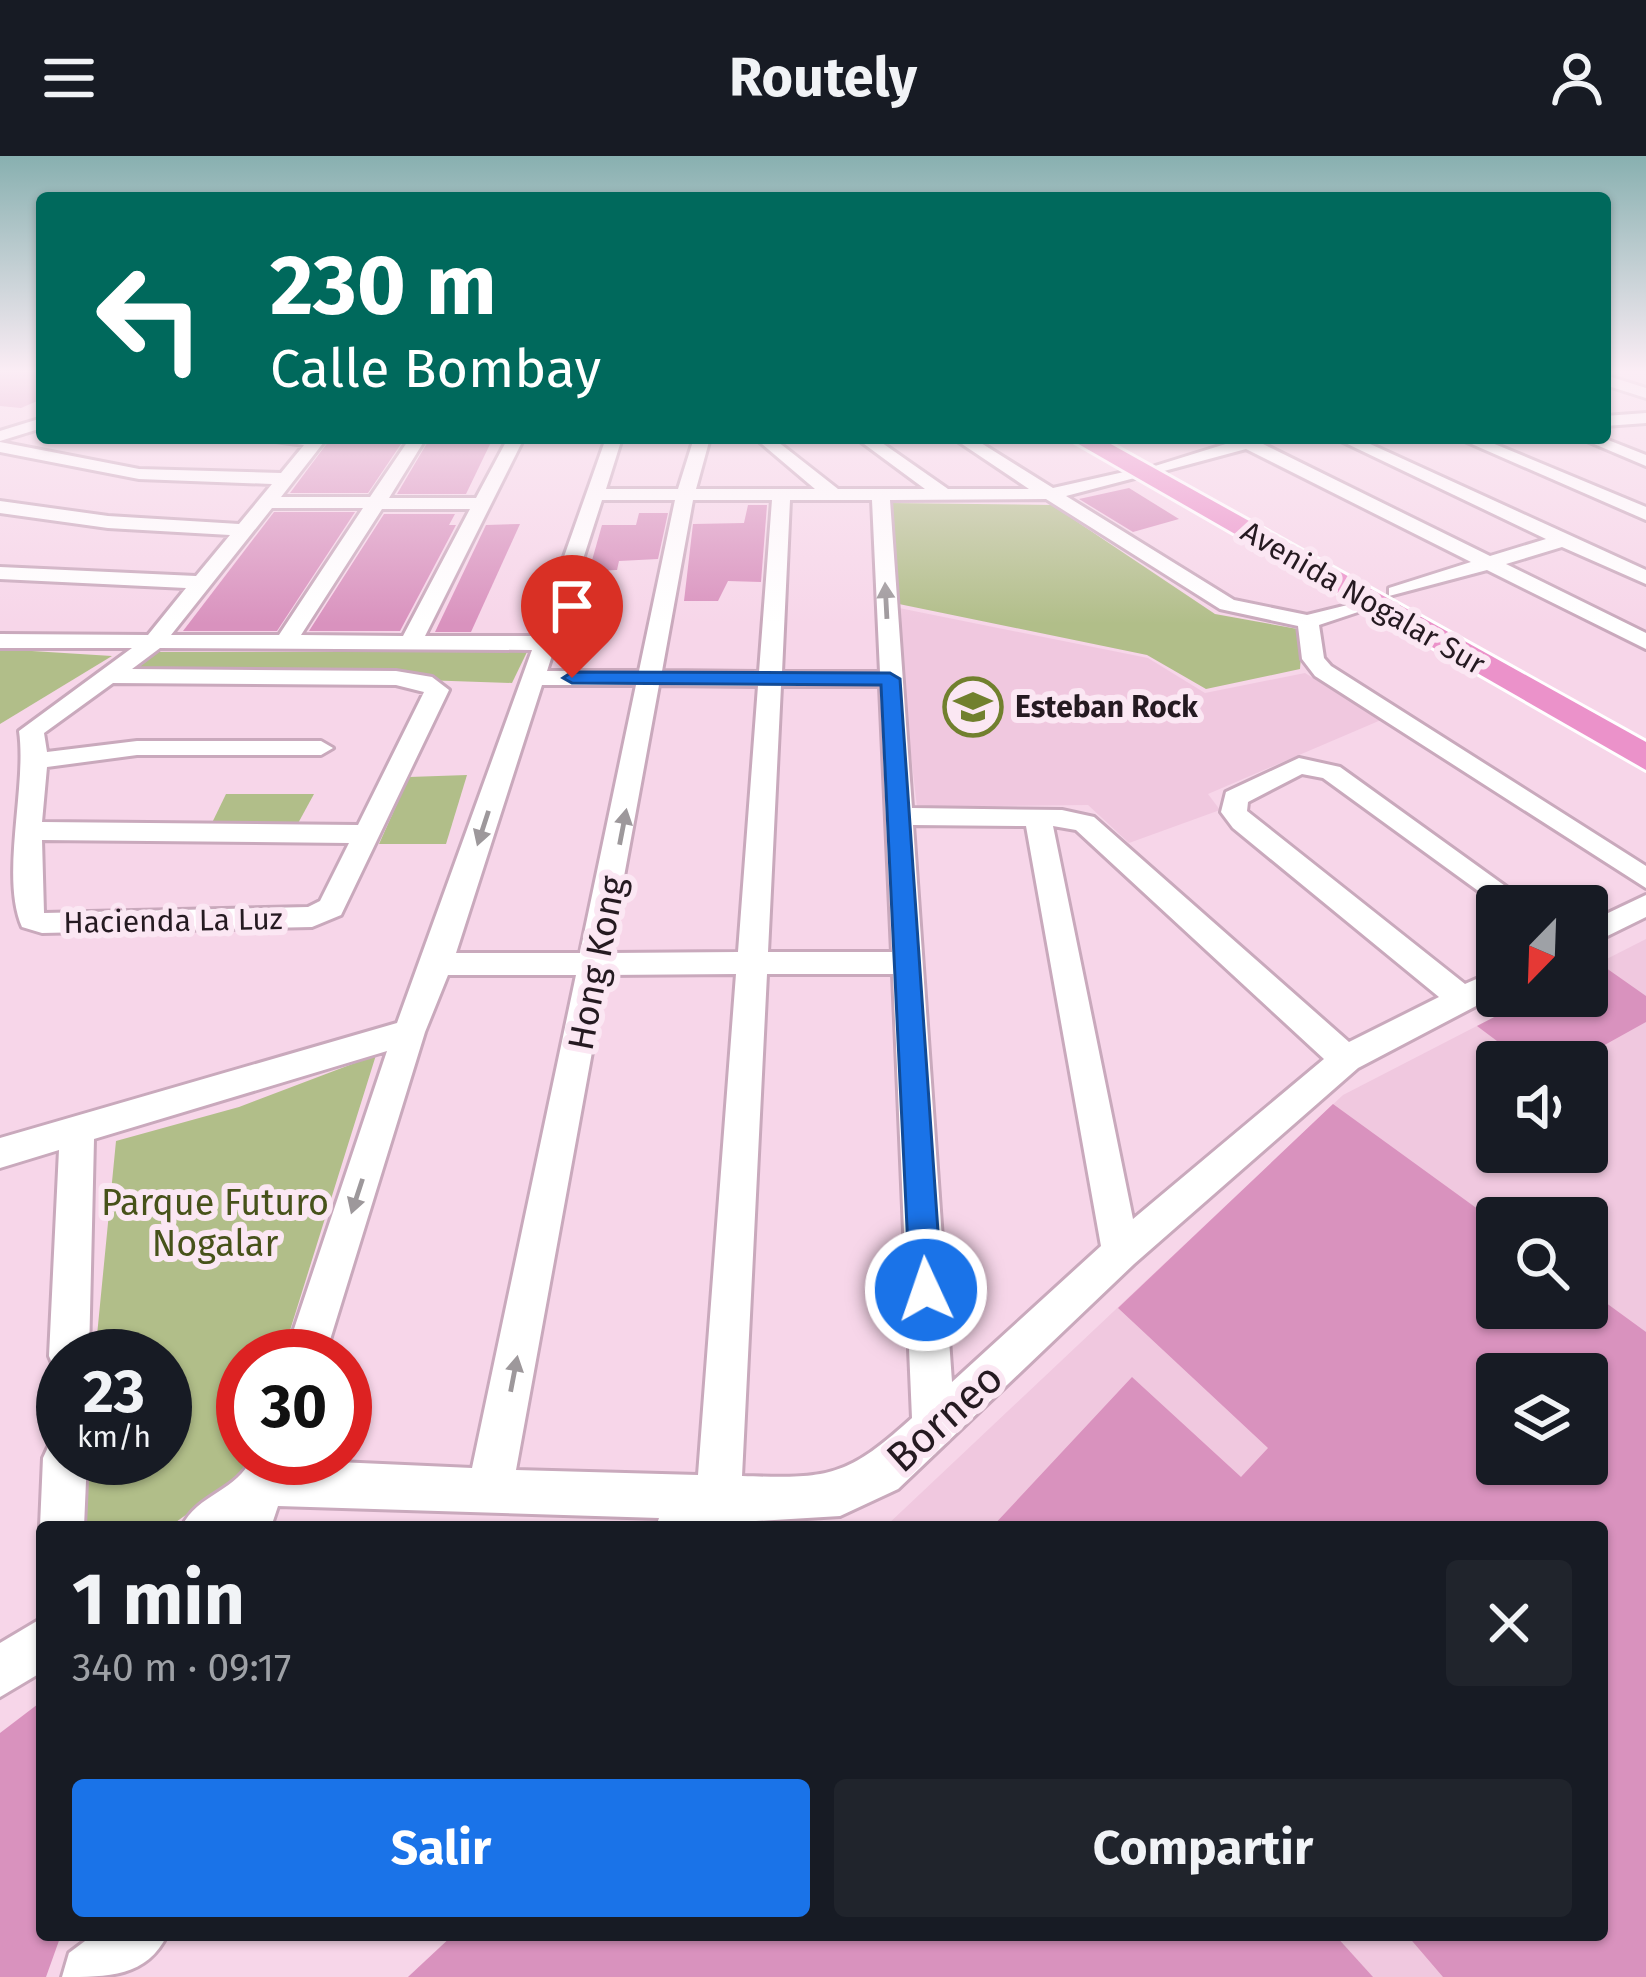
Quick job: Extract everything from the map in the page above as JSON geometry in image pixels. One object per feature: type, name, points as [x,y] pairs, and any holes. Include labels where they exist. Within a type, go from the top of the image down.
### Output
[{"type":"highway","name":"Avenida Nogalar Sur","points":[[1118,454],[1383,597],[1504,652],[1646,734]]},
{"type":"highway","name":"Avenida Nogalar Sur","points":[[1134,454],[1152,469]]},
{"type":"highway","name":"Avenida Nogalar Sur","points":[[1383,597],[1449,647],[1646,758]]},
{"type":"highway","points":[[1449,647],[1502,690],[1646,775]]},
{"type":"highway","points":[[1504,652],[1646,720]]},
{"type":"street","points":[[36,454],[139,474],[286,479]]},
{"type":"street","name":"Hacienda La Luz","points":[[110,676],[397,678],[437,690],[338,900],[312,917],[43,923],[32,920],[27,905],[29,796],[36,761],[31,738],[37,724],[152,645],[307,454]]},
{"type":"street","points":[[285,643],[408,454]]},
{"type":"street","points":[[410,643],[508,454]]},
{"type":"street","points":[[314,1329],[409,1032],[437,964],[609,454]]},
{"type":"street","name":"Hong Kong","points":[[490,1489],[597,964],[685,496],[697,454]]},
{"type":"street","points":[[783,454],[835,496]]},
{"type":"street","points":[[887,454],[948,497]]},
{"type":"street","points":[[987,454],[1227,605],[1308,622],[1564,540]]},
{"type":"street","points":[[596,495],[1051,494],[1200,454]]},
{"type":"street","points":[[1268,454],[1646,642]]},
{"type":"street","points":[[1378,454],[1646,578]]},
{"type":"street","points":[[1504,454],[1646,514]]},
{"type":"street","points":[[686,1521],[719,1496],[781,497]]},
{"type":"street","points":[[881,497],[934,1430]]},
{"type":"street","points":[[269,502],[482,503]]},
{"type":"street","points":[[0,507],[108,522],[247,530]]},
{"type":"street","points":[[0,573],[203,583]]},
{"type":"street","points":[[1308,622],[1313,659],[1324,671],[1646,879]]},
{"type":"street","points":[[0,641],[544,643]]},
{"type":"street","points":[[533,678],[890,679]]},
{"type":"street","points":[[36,761],[137,748],[321,748]]},
{"type":"street","points":[[1462,998],[1242,822],[1234,812],[1235,798],[1300,766],[1340,778],[1490,885]]},
{"type":"street","points":[[901,816],[1075,820],[1096,829],[1346,1058]]},
{"type":"street","points":[[1038,818],[1121,1252]]},
{"type":"street","points":[[30,831],[370,834]]},
{"type":"street","points":[[1608,925],[1646,905]]},
{"type":"street","points":[[437,964],[908,963]]},
{"type":"street","name":"Borneo","points":[[372,1479],[490,1489],[799,1500],[840,1494],[883,1474],[1121,1252],[1346,1058],[1476,991]]},
{"type":"street","points":[[0,1153],[409,1032]]},
{"type":"street","points":[[70,1329],[77,1129]]},
{"type":"street","points":[[62,1521],[64,1485]]},
{"type":"street","points":[[211,1521],[253,1485]]},
{"type":"street","points":[[251,1521],[264,1485]]},
{"type":"street","points":[[0,1673],[36,1646]]},
{"type":"street","points":[[93,1962],[129,1941]]},
{"type":"shaded area","points":[[894,607],[1148,658],[1205,693],[1305,673],[1381,720],[1208,794],[1220,810],[1129,843],[1088,805],[917,807]]},
{"type":"shaded area","points":[[1646,939],[1646,1977],[408,1977],[447,1941],[1608,1941],[1608,1521],[891,1521],[1343,1095],[1494,1017],[1608,1017],[1608,958]]},
{"type":"green space","points":[[889,503],[1052,505],[1215,614],[1303,630],[1300,669],[1206,689],[1147,655],[894,603]]},
{"type":"green space","points":[[0,649],[112,656],[0,724]]},
{"type":"green space","points":[[158,652],[527,652],[512,683],[130,670]]},
{"type":"green space","points":[[467,775],[446,844],[379,844],[409,777]]},
{"type":"green space","points":[[226,794],[314,794],[296,827],[210,827]]},
{"type":"green space","name":"Parque Futuro Nogalar","points":[[376,1055],[290,1329],[216,1329],[216,1485],[228,1485],[177,1521],[80,1521],[83,1485],[192,1485],[192,1329],[98,1329],[116,1141],[239,1107]]},
{"type":"building","points":[[319,454],[394,454],[368,493],[290,493]]},
{"type":"building","points":[[421,454],[485,454],[466,494],[397,494]]},
{"type":"building","points":[[1129,488],[1179,519],[1133,532],[1079,499]]},
{"type":"building","points":[[748,505],[767,505],[761,582],[728,581],[718,601],[684,601],[693,524],[744,523]]},
{"type":"building","points":[[274,512],[355,512],[277,631],[183,631]]},
{"type":"building","points":[[639,513],[668,513],[658,559],[619,561],[617,570],[589,571],[602,525],[636,525]]},
{"type":"building","points":[[384,514],[455,514],[449,525],[456,525],[400,631],[309,631]]},
{"type":"building","points":[[520,524],[471,632],[435,632],[486,525]]},
{"type":"building","points":[[1608,969],[1646,996],[1646,1022],[1608,1043],[1497,1041],[1477,1026],[1494,1017],[1608,1017]]},
{"type":"building","points":[[1333,1104],[1476,1208],[1476,1329],[1608,1329],[1608,1304],[1646,1332],[1646,1977],[1443,1977],[1412,1941],[1608,1941],[1608,1521],[998,1521],[1132,1377],[1241,1477],[1268,1448],[1118,1308]]},
{"type":"building","points":[[36,1706],[36,1941],[59,1941],[46,1977],[0,1977],[0,1733]]},
{"type":"building","points":[[447,1941],[1340,1941],[1373,1977],[408,1977]]},
{"type":"place","name":"Esteban Rock","points":[[973,707]]},
{"type":"route","points":[[572,678],[890,679],[926,1290]]}]
